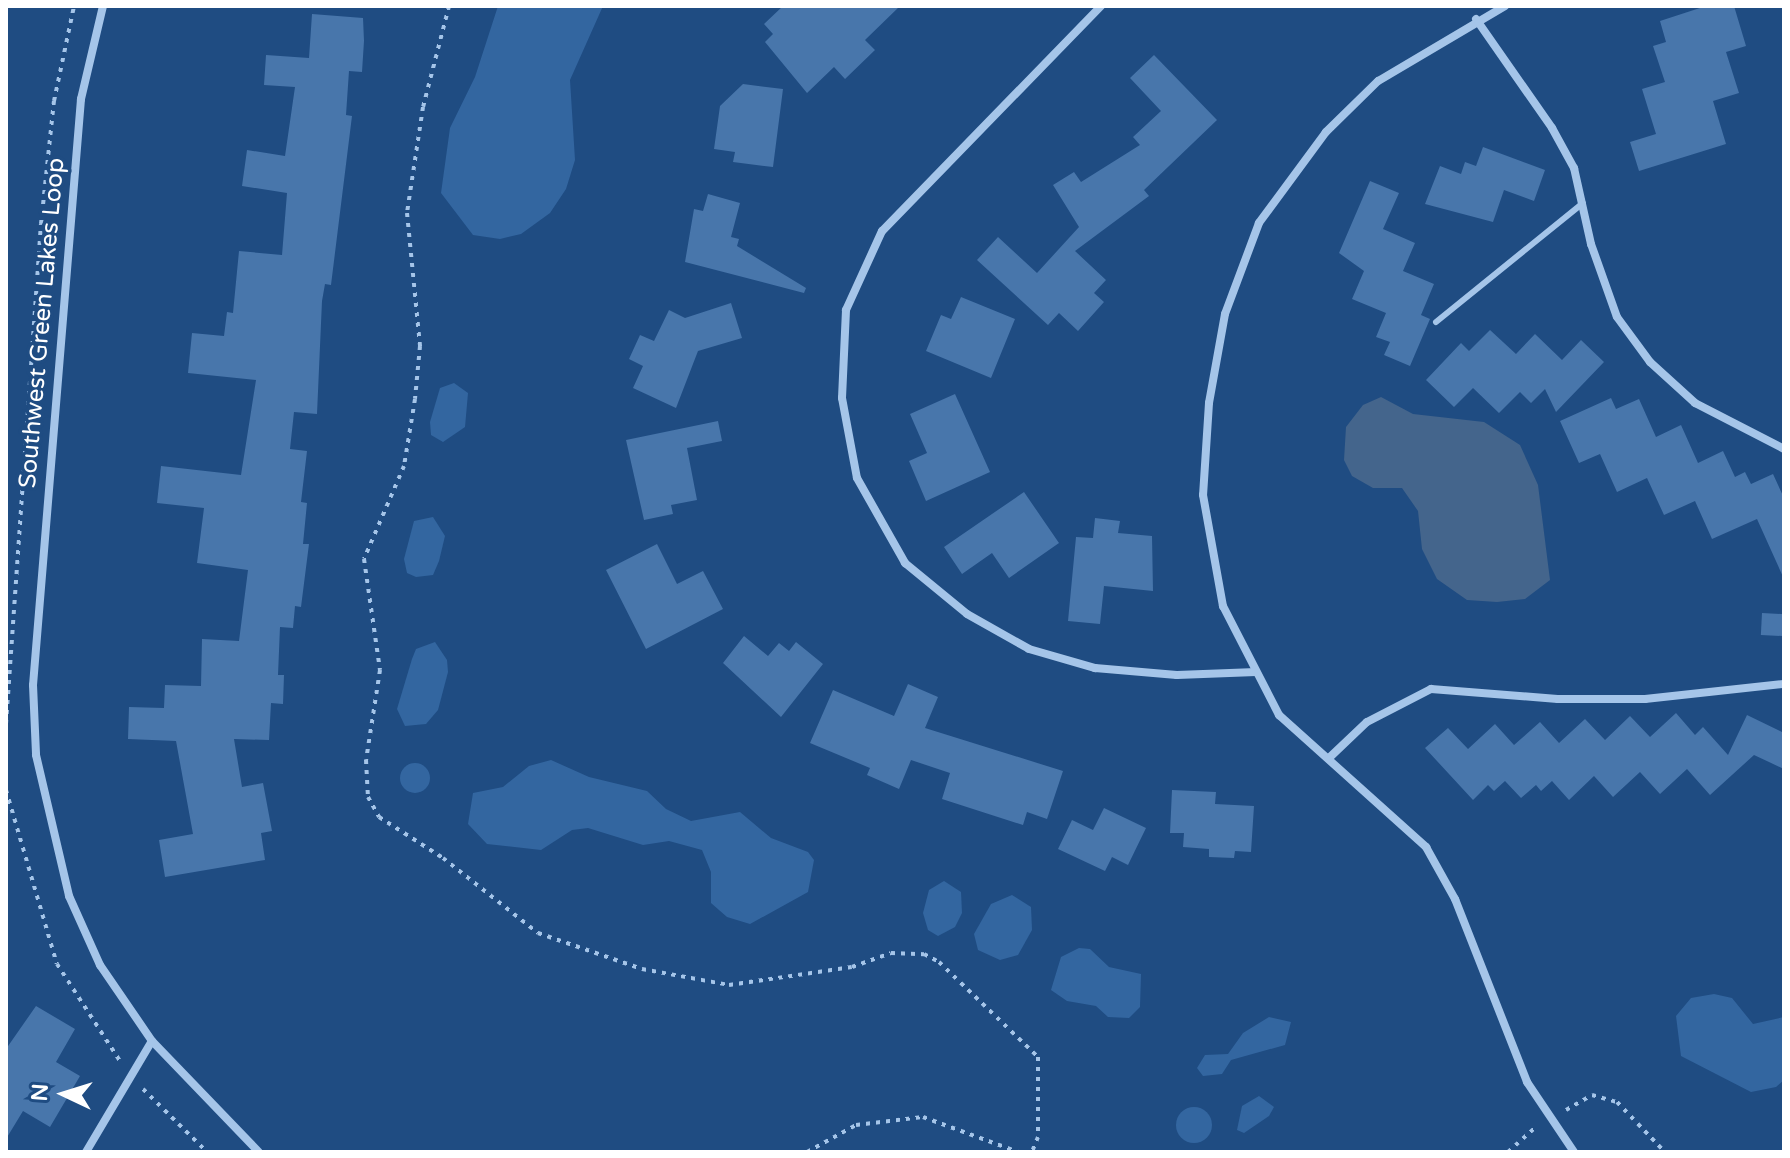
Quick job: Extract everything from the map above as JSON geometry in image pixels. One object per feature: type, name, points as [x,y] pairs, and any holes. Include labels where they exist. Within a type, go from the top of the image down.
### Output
[{"type":"street","name":"Southwest Green Lakes Loop","points":[[103,6],[81,99],[33,685],[35,741],[69,896],[100,965],[152,1041],[259,1152]]},
{"type":"street","points":[[1101,6],[882,231],[846,310],[842,398],[857,478],[905,563],[967,614],[1029,649],[1095,668],[1177,675],[1256,672]]},
{"type":"street","points":[[1505,6],[1476,19],[1378,81],[1326,132],[1259,223],[1225,314],[1209,403],[1203,495],[1223,606],[1279,715],[1426,847],[1455,899],[1527,1082],[1574,1152]]},
{"type":"street","points":[[1476,19],[1552,128],[1574,168],[1617,317],[1650,362],[1695,403],[1784,449]]},
{"type":"street","points":[[1329,758],[1367,722],[1431,689],[1558,699],[1645,699],[1784,684]]},
{"type":"street","points":[[86,1152],[152,1041]]},
{"type":"lane","points":[[1436,322],[1583,203]]},
{"type":"path","points":[[6,724],[41,224],[54,101],[74,6]]},
{"type":"path","points":[[449,6],[423,107],[407,213],[420,346],[415,399],[404,466],[364,559],[380,670],[366,760],[368,797],[379,817],[443,858],[538,933],[642,969],[729,985],[825,972],[891,953],[924,954],[939,962],[1038,1057],[1038,1137],[1032,1152]]},
{"type":"path","points":[[6,790],[57,964],[130,1075],[207,1152]]},
{"type":"path","points":[[1508,1152],[1518,1138],[1592,1095],[1617,1102],[1665,1152]]},
{"type":"path","points":[[807,1152],[856,1125],[923,1117],[1018,1152]]},
{"type":"shaded area","points":[[498,6],[603,6],[570,80],[575,160],[566,189],[550,213],[521,234],[500,239],[473,235],[441,193],[450,128],[475,77]]},
{"type":"shaded area","points":[[454,383],[468,393],[465,427],[443,442],[431,435],[430,422],[440,388]]},
{"type":"shaded area","points":[[1381,397],[1413,414],[1484,422],[1520,445],[1538,485],[1550,580],[1525,599],[1497,602],[1467,600],[1437,579],[1422,549],[1418,511],[1402,488],[1373,488],[1352,476],[1344,460],[1346,427],[1363,405]]},
{"type":"shaded area","points":[[433,517],[445,536],[439,561],[433,575],[416,577],[407,573],[404,559],[414,521]]},
{"type":"shaded area","points":[[435,642],[447,660],[448,672],[438,710],[426,724],[405,726],[397,709],[412,659],[416,649]]},
{"type":"shaded area","points":[[551,760],[589,777],[647,791],[666,809],[691,821],[740,812],[771,838],[808,852],[814,860],[808,892],[750,924],[727,917],[711,903],[711,872],[702,850],[669,841],[643,845],[588,828],[572,830],[541,850],[487,844],[468,824],[473,793],[503,787],[529,766]]},
{"type":"shaded area","points":[[415,763],[426,767],[430,778],[426,789],[415,793],[404,789],[400,778],[404,767]]},
{"type":"shaded area","points":[[944,881],[961,892],[962,913],[955,927],[938,936],[928,930],[923,913],[929,890]]},
{"type":"shaded area","points":[[1012,895],[1031,907],[1032,930],[1018,955],[1000,960],[978,950],[974,934],[991,904]]},
{"type":"shaded area","points":[[1079,948],[1090,949],[1109,967],[1141,974],[1140,1007],[1129,1018],[1108,1017],[1096,1006],[1067,1001],[1051,990],[1061,957]]},
{"type":"shaded area","points":[[1714,994],[1732,998],[1753,1024],[1784,1017],[1784,1080],[1776,1087],[1751,1092],[1681,1056],[1676,1016],[1691,998]]},
{"type":"shaded area","points":[[1269,1017],[1291,1022],[1285,1045],[1231,1060],[1222,1074],[1203,1076],[1197,1068],[1205,1055],[1228,1054],[1243,1033]]},
{"type":"shaded area","points":[[1259,1096],[1274,1107],[1269,1116],[1244,1133],[1237,1130],[1242,1106]]},
{"type":"shaded area","points":[[1194,1107],[1207,1112],[1212,1125],[1207,1138],[1194,1143],[1181,1138],[1176,1125],[1181,1112]]},
{"type":"building","points":[[783,6],[900,6],[865,40],[875,50],[845,79],[834,67],[807,93],[765,42],[773,34],[764,24]]},
{"type":"building","points":[[1706,6],[1734,6],[1746,46],[1726,52],[1739,93],[1713,101],[1726,144],[1639,171],[1630,142],[1656,134],[1642,89],[1665,82],[1653,46],[1666,42],[1660,21]]},
{"type":"building","points":[[312,14],[363,18],[364,41],[362,72],[349,71],[346,115],[352,116],[331,285],[325,284],[322,301],[317,414],[294,412],[290,449],[307,451],[301,502],[307,503],[303,544],[309,544],[301,607],[295,606],[293,628],[280,627],[278,675],[284,675],[283,704],[271,703],[269,740],[234,739],[242,787],[263,783],[272,831],[261,833],[265,860],[165,877],[159,840],[193,834],[176,741],[128,739],[129,707],[164,708],[165,685],[201,686],[202,639],[239,641],[248,570],[197,563],[204,508],[157,503],[161,466],[241,475],[256,380],[188,373],[192,333],[224,336],[227,312],[233,313],[239,251],[282,255],[287,193],[242,186],[247,150],[285,156],[295,87],[264,85],[266,55],[309,58]]},
{"type":"building","points":[[1154,55],[1217,120],[1144,190],[1149,196],[1075,251],[1106,280],[1094,293],[1104,302],[1078,331],[1059,313],[1048,325],[977,260],[998,237],[1037,273],[1079,227],[1053,185],[1074,172],[1081,182],[1140,145],[1133,137],[1161,111],[1130,78]]},
{"type":"building","points":[[743,84],[783,89],[773,167],[733,162],[735,152],[714,149],[720,106]]},
{"type":"building","points":[[1483,147],[1545,170],[1534,201],[1504,190],[1493,222],[1425,204],[1440,166],[1461,174],[1465,162],[1476,166]]},
{"type":"building","points":[[1370,181],[1399,193],[1383,229],[1415,243],[1403,271],[1434,284],[1421,315],[1430,319],[1410,366],[1384,355],[1390,342],[1376,337],[1386,313],[1352,299],[1364,271],[1339,253]]},
{"type":"building","points":[[708,194],[740,203],[731,237],[739,239],[737,246],[806,288],[804,293],[685,262],[694,209],[703,211]]},
{"type":"building","points":[[961,297],[1015,319],[991,378],[926,351],[941,315],[951,319]]},
{"type":"building","points":[[731,303],[742,338],[698,351],[676,408],[633,388],[643,366],[629,359],[640,335],[654,341],[669,310],[685,318]]},
{"type":"building","points":[[1490,330],[1516,354],[1535,334],[1562,360],[1581,340],[1604,362],[1556,412],[1545,389],[1531,403],[1520,392],[1499,413],[1473,388],[1454,407],[1426,380],[1461,343],[1469,351]]},
{"type":"building","points":[[955,394],[990,472],[926,501],[909,461],[927,453],[910,414]]},
{"type":"building","points":[[1611,398],[1616,409],[1639,399],[1656,437],[1681,425],[1698,463],[1723,451],[1735,477],[1745,472],[1751,484],[1773,474],[1784,498],[1784,579],[1757,519],[1712,539],[1695,501],[1664,515],[1647,478],[1617,492],[1600,454],[1579,463],[1560,421]]},
{"type":"building","points":[[718,421],[722,441],[687,448],[697,500],[671,505],[673,514],[644,520],[626,440]]},
{"type":"building","points":[[1024,492],[1059,543],[1009,578],[992,553],[962,574],[944,547]]},
{"type":"building","points":[[1095,518],[1120,521],[1118,533],[1152,536],[1153,591],[1104,586],[1100,624],[1068,621],[1076,537],[1093,538]]},
{"type":"building","points":[[657,544],[677,584],[703,571],[723,609],[646,649],[606,570]]},
{"type":"building","points":[[1762,613],[1784,614],[1783,636],[1761,635]]},
{"type":"building","points":[[744,636],[768,656],[779,643],[789,651],[796,642],[823,664],[781,717],[723,663]]},
{"type":"building","points":[[908,684],[938,697],[925,728],[1063,771],[1047,819],[1027,812],[1023,825],[942,799],[950,773],[911,760],[899,789],[867,775],[870,768],[810,743],[833,690],[894,716]]},
{"type":"building","points":[[1676,713],[1695,735],[1703,727],[1728,755],[1747,715],[1784,733],[1784,769],[1754,755],[1710,795],[1687,769],[1660,794],[1640,772],[1613,797],[1594,776],[1569,800],[1552,781],[1541,791],[1536,785],[1521,798],[1505,781],[1494,791],[1488,785],[1473,800],[1425,748],[1448,728],[1468,749],[1495,724],[1514,745],[1540,722],[1559,743],[1585,719],[1605,740],[1630,716],[1650,737]]},
{"type":"building","points":[[1172,790],[1216,792],[1215,804],[1254,806],[1251,852],[1235,851],[1234,858],[1209,857],[1209,849],[1183,847],[1184,833],[1170,833]]},
{"type":"building","points":[[1104,808],[1146,828],[1128,865],[1112,857],[1105,871],[1058,849],[1072,820],[1093,830]]},
{"type":"building","points":[[36,1006],[75,1029],[56,1062],[80,1076],[50,1127],[23,1111],[6,1139],[6,1049]]}]
